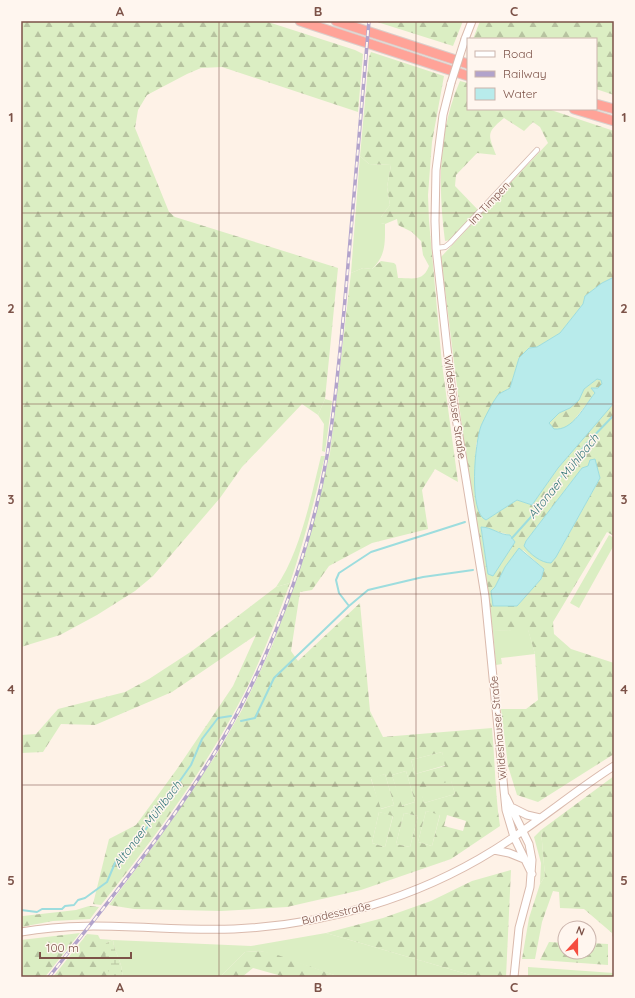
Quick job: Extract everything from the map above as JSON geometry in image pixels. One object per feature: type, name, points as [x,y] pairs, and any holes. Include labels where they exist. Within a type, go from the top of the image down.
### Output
[{"type":"highway","points":[[300,21],[467,76]]},
{"type":"highway","points":[[336,21],[467,64]]},
{"type":"highway","points":[[597,104],[614,109]]},
{"type":"highway","points":[[577,110],[614,121]]},
{"type":"main road","name":"Wildeshauser Straße","points":[[472,21],[451,83],[443,115],[436,163],[434,200],[436,248],[452,393],[485,596],[506,810],[514,837],[532,874]]},
{"type":"main road","name":"Bundesstraße","points":[[21,932],[52,927],[84,926],[235,929],[305,921],[351,911],[396,897],[439,879],[494,850],[614,766]]},
{"type":"main road","name":"Wildeshauser Straße","points":[[505,796],[523,831],[531,852],[532,874],[518,935],[514,977]]},
{"type":"main road","points":[[512,808],[527,815],[540,818]]},
{"type":"main road","points":[[494,850],[509,853],[524,859]]},
{"type":"street","name":"Im Timpen","points":[[436,248],[450,243],[537,150]]},
{"type":"green space","points":[[21,21],[265,21],[355,50],[363,54],[358,112],[222,67],[201,68],[187,74],[147,95],[138,110],[135,128],[169,212],[175,217],[338,268],[325,399],[318,415],[302,404],[242,467],[220,498],[153,576],[135,591],[97,615],[60,635],[21,647]]},
{"type":"green space","points":[[374,21],[463,21],[453,46]]},
{"type":"green space","points":[[480,21],[614,21],[614,95],[597,89],[597,38],[473,38]]},
{"type":"green space","points":[[371,52],[444,76],[432,142],[428,195],[442,364],[458,482],[435,469],[422,490],[428,529],[372,543],[329,566],[312,590],[300,592],[291,651],[298,661],[360,603],[370,711],[383,737],[492,728],[500,826],[451,859],[361,890],[287,907],[221,911],[134,909],[109,905],[157,841],[218,752],[243,708],[272,646],[305,553],[330,453],[351,273],[363,268],[372,269],[381,261],[394,263],[396,265],[398,278],[417,278],[424,275],[429,266],[423,255],[421,241],[412,232],[398,225],[397,219],[385,224],[381,223],[381,217],[390,205],[387,187],[391,165],[369,164],[360,156],[369,57]],"holes":[[[442,752],[445,766],[415,774],[411,760]],[[406,771],[415,802],[402,806],[392,775]],[[385,774],[394,805],[381,809],[371,779]],[[451,781],[455,794],[424,803],[421,789]],[[426,811],[440,815],[432,846],[418,842]],[[379,812],[393,816],[385,847],[372,843]],[[404,813],[418,816],[410,847],[396,844]],[[447,815],[466,821],[463,831],[444,826]]]},
{"type":"green space","points":[[460,81],[467,83],[467,110],[551,110],[614,131],[614,277],[602,283],[585,296],[583,304],[560,333],[537,347],[529,348],[519,358],[510,388],[499,395],[481,426],[476,445],[475,497],[486,520],[517,500],[532,505],[558,468],[614,403],[614,536],[607,532],[553,622],[554,634],[571,649],[614,663],[614,754],[538,802],[517,795],[508,766],[501,709],[526,709],[538,700],[535,654],[528,630],[493,631],[463,435],[441,257],[548,143],[540,127],[533,122],[524,131],[504,118],[498,123],[490,134],[491,142],[496,155],[477,153],[456,175],[455,186],[479,211],[451,240],[445,241],[441,201],[441,180],[447,120]],"holes":[[[588,466],[598,470],[600,478],[559,552],[526,541],[582,468]],[[481,527],[510,535],[515,542],[488,574]],[[523,550],[544,569],[541,579],[517,606],[491,591],[495,587],[505,567]]]},
{"type":"green space","points":[[360,156],[369,164],[391,165],[387,187],[390,205],[381,217],[381,223],[385,224],[385,237],[384,249],[380,259],[372,269],[363,268],[351,273]]},
{"type":"green space","points":[[597,379],[601,380],[602,384],[571,424],[560,430],[554,429],[549,423],[559,413],[570,408],[579,400],[584,389]]},
{"type":"green space","points":[[325,399],[332,401],[325,452],[322,451],[324,424],[318,415]]},
{"type":"green space","points":[[321,456],[325,456],[305,536],[290,583],[276,587],[292,558],[304,524]]},
{"type":"green space","points":[[609,535],[614,538],[614,545],[579,608],[570,603]]},
{"type":"green space","points":[[290,583],[253,675],[208,758],[157,833],[120,881],[101,905],[93,904],[109,839],[136,825],[177,769],[233,686],[256,635],[172,692],[95,725],[61,724],[43,752],[21,753],[21,735],[36,734],[58,709],[125,692],[149,679],[192,651],[276,587]]},
{"type":"green space","points":[[528,629],[535,654],[501,658],[502,664],[496,665],[493,631]]},
{"type":"green space","points":[[442,752],[446,765],[415,774],[411,760]]},
{"type":"green space","points":[[406,771],[415,802],[401,806],[392,775]]},
{"type":"green space","points":[[385,774],[394,805],[380,809],[371,778]]},
{"type":"green space","points":[[614,776],[614,941],[612,933],[584,909],[560,908],[559,892],[553,891],[542,922],[535,959],[522,959],[529,918],[540,884],[545,876],[541,830]]},
{"type":"green space","points":[[451,780],[455,794],[424,803],[420,789]]},
{"type":"green space","points":[[426,811],[440,814],[432,846],[418,842]]},
{"type":"green space","points":[[379,812],[393,815],[385,847],[372,843]]},
{"type":"green space","points":[[404,813],[418,816],[410,847],[396,844]]},
{"type":"green space","points":[[541,830],[545,876],[540,884],[541,863],[534,837]]},
{"type":"green space","points":[[511,870],[506,977],[477,977],[326,933],[383,918],[431,901],[472,881]]},
{"type":"green space","points":[[89,906],[99,907],[90,919],[53,921],[21,927],[21,916],[76,910]]},
{"type":"green space","points":[[80,933],[45,977],[21,977],[21,940]]},
{"type":"green space","points":[[326,933],[477,977],[340,977],[260,951],[245,952],[220,977],[122,977],[122,968],[113,940],[251,946]]},
{"type":"green space","points":[[87,934],[98,935],[100,939],[113,940],[106,943],[110,977],[53,977]]},
{"type":"green space","points":[[113,940],[122,968],[122,977],[110,977],[105,951],[106,943]]},
{"type":"green space","points":[[549,942],[557,942],[557,960],[597,960],[597,943],[608,944],[608,965],[540,960]]},
{"type":"green space","points":[[260,951],[272,953],[340,977],[285,977],[253,968],[242,977],[220,977],[245,952]]},
{"type":"green space","points":[[528,967],[614,973],[614,977],[528,977]]},
{"type":"water","points":[[614,277],[614,403],[558,468],[532,505],[517,500],[486,520],[480,515],[477,505],[474,476],[479,434],[484,419],[499,394],[510,388],[519,358],[529,348],[537,347],[560,333],[583,304],[585,296],[602,283]],"holes":[[[597,379],[601,380],[602,384],[598,388],[591,388],[595,393],[578,417],[567,426],[561,429],[554,429],[549,423],[559,413],[570,408],[579,400],[584,389]]]},
{"type":"water","points":[[595,459],[600,478],[556,557],[551,563],[540,560],[529,552],[524,546],[526,541],[582,468],[588,466],[590,460]]},
{"type":"water","points":[[481,527],[510,535],[515,542],[493,576],[488,574]]},
{"type":"water","points":[[519,548],[544,569],[541,579],[517,606],[493,606],[491,591],[495,587],[505,567]]},
{"type":"waterway","name":"Altonaer Mühlbach","points":[[512,538],[530,518],[585,445],[614,415]]},
{"type":"waterway","name":"Altonaer Mühlbach","points":[[241,721],[255,718],[274,678],[349,606],[339,593],[336,580],[339,573],[371,552],[465,522]]},
{"type":"waterway","points":[[349,606],[368,590],[423,577],[473,570]]},
{"type":"waterway","name":"Altonaer Mühlbach","points":[[21,910],[37,912],[42,909],[62,909],[65,906],[74,905],[78,900],[85,898],[107,882],[115,863],[146,829],[191,765],[202,739],[218,718],[231,716]]},
{"type":"railway","points":[[49,977],[126,879],[176,812],[221,742],[256,677],[282,615],[304,552],[321,488],[337,384],[369,21]]}]
